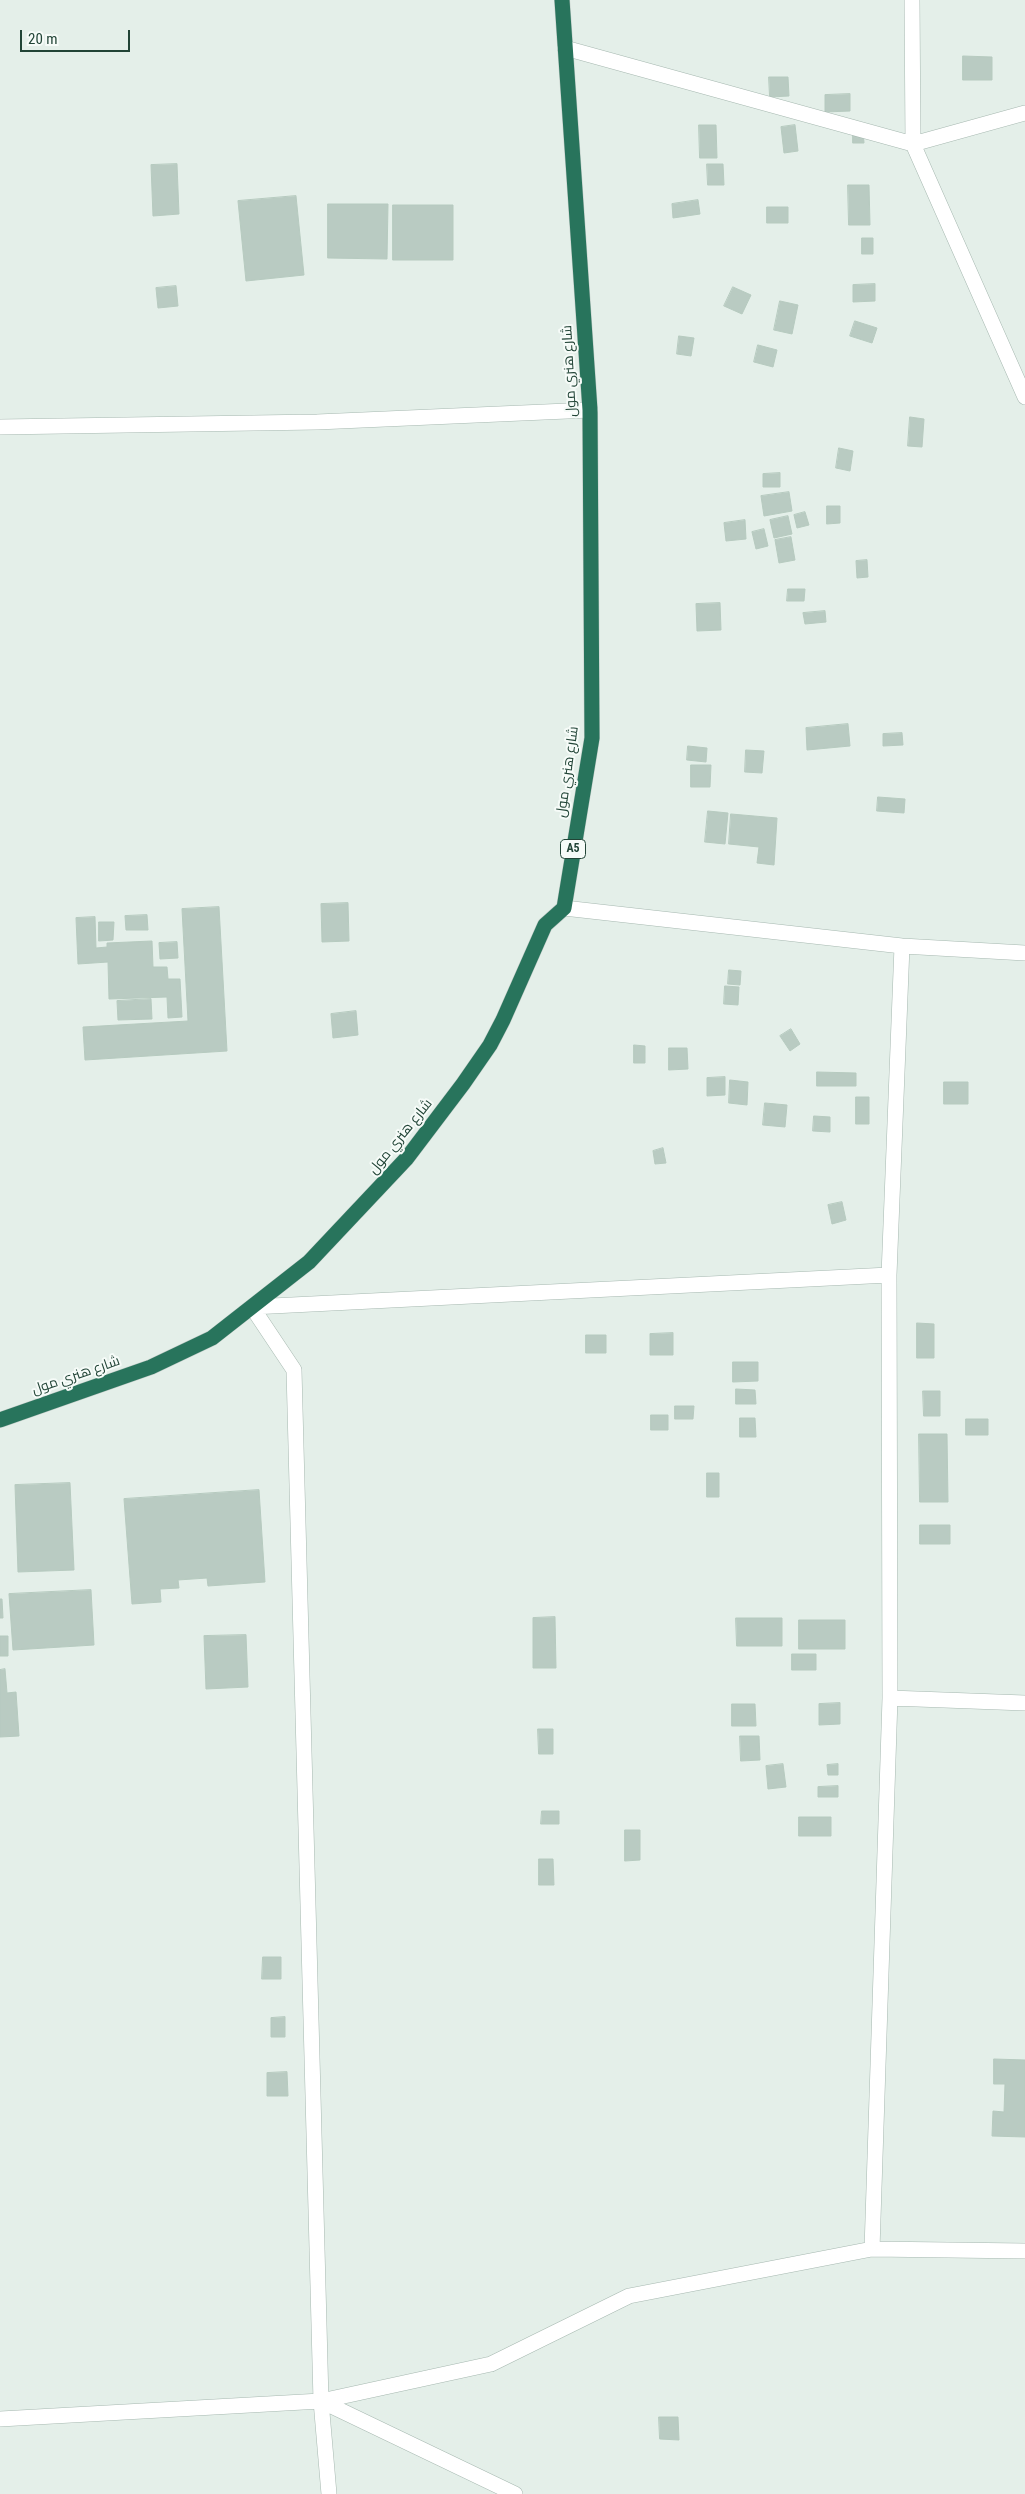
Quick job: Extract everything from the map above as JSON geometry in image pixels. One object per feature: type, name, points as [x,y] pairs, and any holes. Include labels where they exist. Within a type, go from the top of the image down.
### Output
[{"type":"highway","name":"شارع هنري مول","points":[[0,1420],[151,1367],[212,1338],[309,1262],[407,1158],[490,1045],[529,966],[545,925],[564,908],[592,738],[590,410],[562,0]]},
{"type":"street","points":[[912,0],[913,144],[1025,398]]},
{"type":"street","points":[[565,48],[913,144],[1025,113]]},
{"type":"street","points":[[0,427],[317,422],[590,410]]},
{"type":"street","points":[[564,908],[902,946],[1025,953]]},
{"type":"street","points":[[872,2249],[890,1698],[889,1275],[902,946]]},
{"type":"street","points":[[252,1307],[889,1275]]},
{"type":"street","points":[[252,1307],[294,1370],[320,2401],[329,2494]]},
{"type":"street","points":[[890,1698],[1025,1703]]},
{"type":"street","points":[[0,2420],[320,2401],[491,2364],[629,2296],[872,2249],[1025,2251]]},
{"type":"street","points":[[320,2401],[515,2494]]},
{"type":"building","points":[[963,56],[992,57],[992,80],[963,80]]},
{"type":"building","points":[[769,77],[788,77],[789,96],[770,97]]},
{"type":"building","points":[[850,94],[850,111],[825,112],[825,95]]},
{"type":"building","points":[[699,125],[716,125],[717,158],[700,158]]},
{"type":"building","points":[[795,125],[798,151],[784,153],[781,127]]},
{"type":"building","points":[[853,129],[863,129],[864,143],[853,143]]},
{"type":"building","points":[[177,164],[179,214],[153,216],[151,165]]},
{"type":"building","points":[[707,164],[723,164],[724,185],[708,185]]},
{"type":"building","points":[[848,185],[869,185],[870,225],[849,225]]},
{"type":"building","points":[[296,196],[304,275],[246,281],[238,201]]},
{"type":"building","points":[[698,200],[700,214],[673,218],[672,204]]},
{"type":"building","points":[[328,204],[388,204],[387,259],[328,258]]},
{"type":"building","points":[[393,205],[453,205],[453,260],[393,260]]},
{"type":"building","points":[[767,207],[788,207],[788,223],[767,223]]},
{"type":"building","points":[[862,238],[873,238],[873,254],[862,254]]},
{"type":"building","points":[[875,284],[875,301],[853,302],[853,285]]},
{"type":"building","points":[[176,286],[178,306],[158,308],[156,288]]},
{"type":"building","points":[[733,287],[751,295],[742,314],[724,306]]},
{"type":"building","points":[[780,301],[798,305],[792,334],[774,330]]},
{"type":"building","points":[[855,321],[877,328],[872,343],[850,336]]},
{"type":"building","points":[[679,336],[694,338],[691,356],[677,354]]},
{"type":"building","points":[[758,345],[777,350],[773,367],[754,362]]},
{"type":"building","points":[[910,417],[924,419],[922,447],[908,446]]},
{"type":"building","points":[[839,448],[853,451],[850,471],[836,468]]},
{"type":"building","points":[[780,473],[780,487],[763,487],[763,474]]},
{"type":"building","points":[[789,492],[792,511],[764,516],[761,496]]},
{"type":"building","points":[[827,506],[840,506],[840,523],[827,524]]},
{"type":"building","points":[[805,512],[809,525],[797,528],[794,515]]},
{"type":"building","points":[[788,516],[792,534],[774,538],[770,520]]},
{"type":"building","points":[[745,520],[746,539],[726,541],[724,523]]},
{"type":"building","points":[[764,529],[768,546],[756,549],[752,532]]},
{"type":"building","points":[[791,537],[795,560],[779,563],[775,540]]},
{"type":"building","points":[[867,560],[868,577],[857,578],[856,561]]},
{"type":"building","points":[[788,589],[805,589],[804,601],[787,601]]},
{"type":"building","points":[[720,603],[721,630],[697,631],[696,604]]},
{"type":"building","points":[[825,611],[826,622],[805,624],[803,613]]},
{"type":"building","points":[[848,724],[850,746],[807,750],[806,728]]},
{"type":"building","points":[[902,733],[903,745],[883,746],[883,734]]},
{"type":"building","points":[[688,746],[707,748],[706,762],[687,760]]},
{"type":"building","points":[[746,750],[764,751],[762,773],[745,772]]},
{"type":"building","points":[[691,765],[711,765],[710,787],[691,787]]},
{"type":"building","points":[[878,797],[905,799],[904,813],[877,811]]},
{"type":"building","points":[[708,811],[728,813],[725,844],[705,842]]},
{"type":"building","points":[[731,814],[777,818],[774,865],[757,863],[759,847],[729,844]]},
{"type":"building","points":[[348,903],[349,941],[322,942],[321,904]]},
{"type":"building","points":[[219,907],[227,1051],[85,1060],[83,1027],[188,1021],[182,909]]},
{"type":"building","points":[[147,915],[148,930],[126,930],[125,916]]},
{"type":"building","points":[[95,917],[96,948],[107,947],[107,943],[152,941],[153,967],[167,967],[168,979],[180,979],[182,1017],[168,1018],[167,997],[109,999],[108,962],[78,964],[76,918]]},
{"type":"building","points":[[99,922],[114,922],[113,940],[99,941]]},
{"type":"building","points":[[177,942],[178,958],[160,959],[159,943]]},
{"type":"building","points":[[729,970],[741,971],[740,985],[728,984]]},
{"type":"building","points":[[725,986],[739,987],[738,1005],[724,1004]]},
{"type":"building","points":[[151,999],[152,1019],[118,1020],[117,1001]]},
{"type":"building","points":[[356,1011],[358,1035],[333,1038],[331,1014]]},
{"type":"building","points":[[791,1029],[800,1044],[790,1051],[780,1036]]},
{"type":"building","points":[[634,1045],[645,1046],[645,1063],[634,1063]]},
{"type":"building","points":[[669,1048],[687,1048],[688,1069],[669,1070]]},
{"type":"building","points":[[817,1072],[856,1073],[856,1086],[817,1086]]},
{"type":"building","points":[[725,1077],[725,1095],[707,1096],[707,1078]]},
{"type":"building","points":[[730,1080],[748,1082],[747,1105],[729,1103]]},
{"type":"building","points":[[944,1082],[968,1082],[968,1104],[944,1104]]},
{"type":"building","points":[[856,1097],[869,1097],[869,1124],[856,1124]]},
{"type":"building","points":[[765,1103],[787,1105],[785,1127],[763,1125]]},
{"type":"building","points":[[814,1116],[830,1117],[830,1132],[813,1131]]},
{"type":"building","points":[[663,1148],[666,1163],[655,1164],[653,1151]]},
{"type":"building","points":[[842,1202],[846,1220],[832,1224],[828,1205]]},
{"type":"building","points":[[917,1323],[934,1324],[934,1358],[917,1358]]},
{"type":"building","points":[[673,1333],[673,1355],[650,1355],[650,1334]]},
{"type":"building","points":[[586,1335],[606,1335],[606,1353],[586,1353]]},
{"type":"building","points":[[733,1362],[758,1362],[758,1381],[733,1382]]},
{"type":"building","points":[[736,1389],[755,1390],[756,1404],[736,1404]]},
{"type":"building","points":[[923,1391],[940,1391],[940,1416],[924,1416]]},
{"type":"building","points":[[675,1406],[694,1406],[693,1419],[675,1419]]},
{"type":"building","points":[[651,1415],[668,1415],[668,1430],[651,1430]]},
{"type":"building","points":[[740,1418],[755,1418],[756,1437],[740,1437]]},
{"type":"building","points":[[966,1419],[988,1419],[988,1435],[966,1435]]},
{"type":"building","points":[[919,1434],[947,1434],[948,1502],[920,1502]]},
{"type":"building","points":[[707,1473],[719,1473],[719,1497],[707,1497]]},
{"type":"building","points":[[70,1483],[74,1570],[18,1572],[15,1485]]},
{"type":"building","points":[[259,1490],[265,1582],[208,1586],[207,1578],[178,1580],[179,1588],[160,1589],[161,1602],[132,1604],[124,1499]]},
{"type":"building","points":[[920,1525],[950,1525],[950,1544],[920,1544]]},
{"type":"building","points":[[91,1590],[94,1645],[13,1650],[9,1594]]},
{"type":"building","points":[[0,1599],[2,1599],[3,1618],[0,1618]]},
{"type":"building","points":[[555,1617],[556,1668],[533,1668],[533,1618]]},
{"type":"building","points":[[736,1618],[782,1618],[782,1646],[737,1646]]},
{"type":"building","points":[[799,1620],[845,1620],[845,1649],[799,1649]]},
{"type":"building","points":[[246,1635],[248,1687],[206,1689],[204,1636]]},
{"type":"building","points":[[0,1636],[8,1636],[8,1656],[0,1656]]},
{"type":"building","points":[[792,1654],[816,1654],[816,1670],[792,1670]]},
{"type":"building","points":[[5,1669],[7,1693],[16,1692],[19,1736],[0,1737],[0,1670]]},
{"type":"building","points":[[840,1703],[840,1724],[819,1725],[819,1704]]},
{"type":"building","points":[[732,1704],[755,1704],[756,1726],[732,1726]]},
{"type":"building","points":[[538,1729],[553,1729],[553,1754],[539,1754]]},
{"type":"building","points":[[740,1736],[759,1736],[760,1760],[741,1761]]},
{"type":"building","points":[[783,1764],[786,1787],[768,1789],[766,1766]]},
{"type":"building","points":[[838,1764],[838,1775],[828,1775],[827,1765]]},
{"type":"building","points":[[838,1786],[838,1797],[818,1797],[818,1787]]},
{"type":"building","points":[[542,1811],[559,1811],[559,1824],[541,1824]]},
{"type":"building","points":[[799,1817],[831,1817],[831,1836],[799,1836]]},
{"type":"building","points":[[625,1830],[640,1830],[640,1860],[625,1861]]},
{"type":"building","points":[[539,1859],[553,1859],[554,1885],[539,1885]]},
{"type":"building","points":[[263,1957],[281,1957],[281,1979],[262,1979]]},
{"type":"building","points":[[285,2017],[285,2037],[271,2037],[271,2018]]},
{"type":"building","points":[[994,2059],[1025,2060],[1025,2137],[992,2136],[993,2111],[1004,2112],[1005,2084],[994,2084]]},
{"type":"building","points":[[287,2072],[288,2096],[267,2096],[267,2073]]},
{"type":"building","points":[[659,2417],[678,2417],[679,2440],[660,2439]]}]
